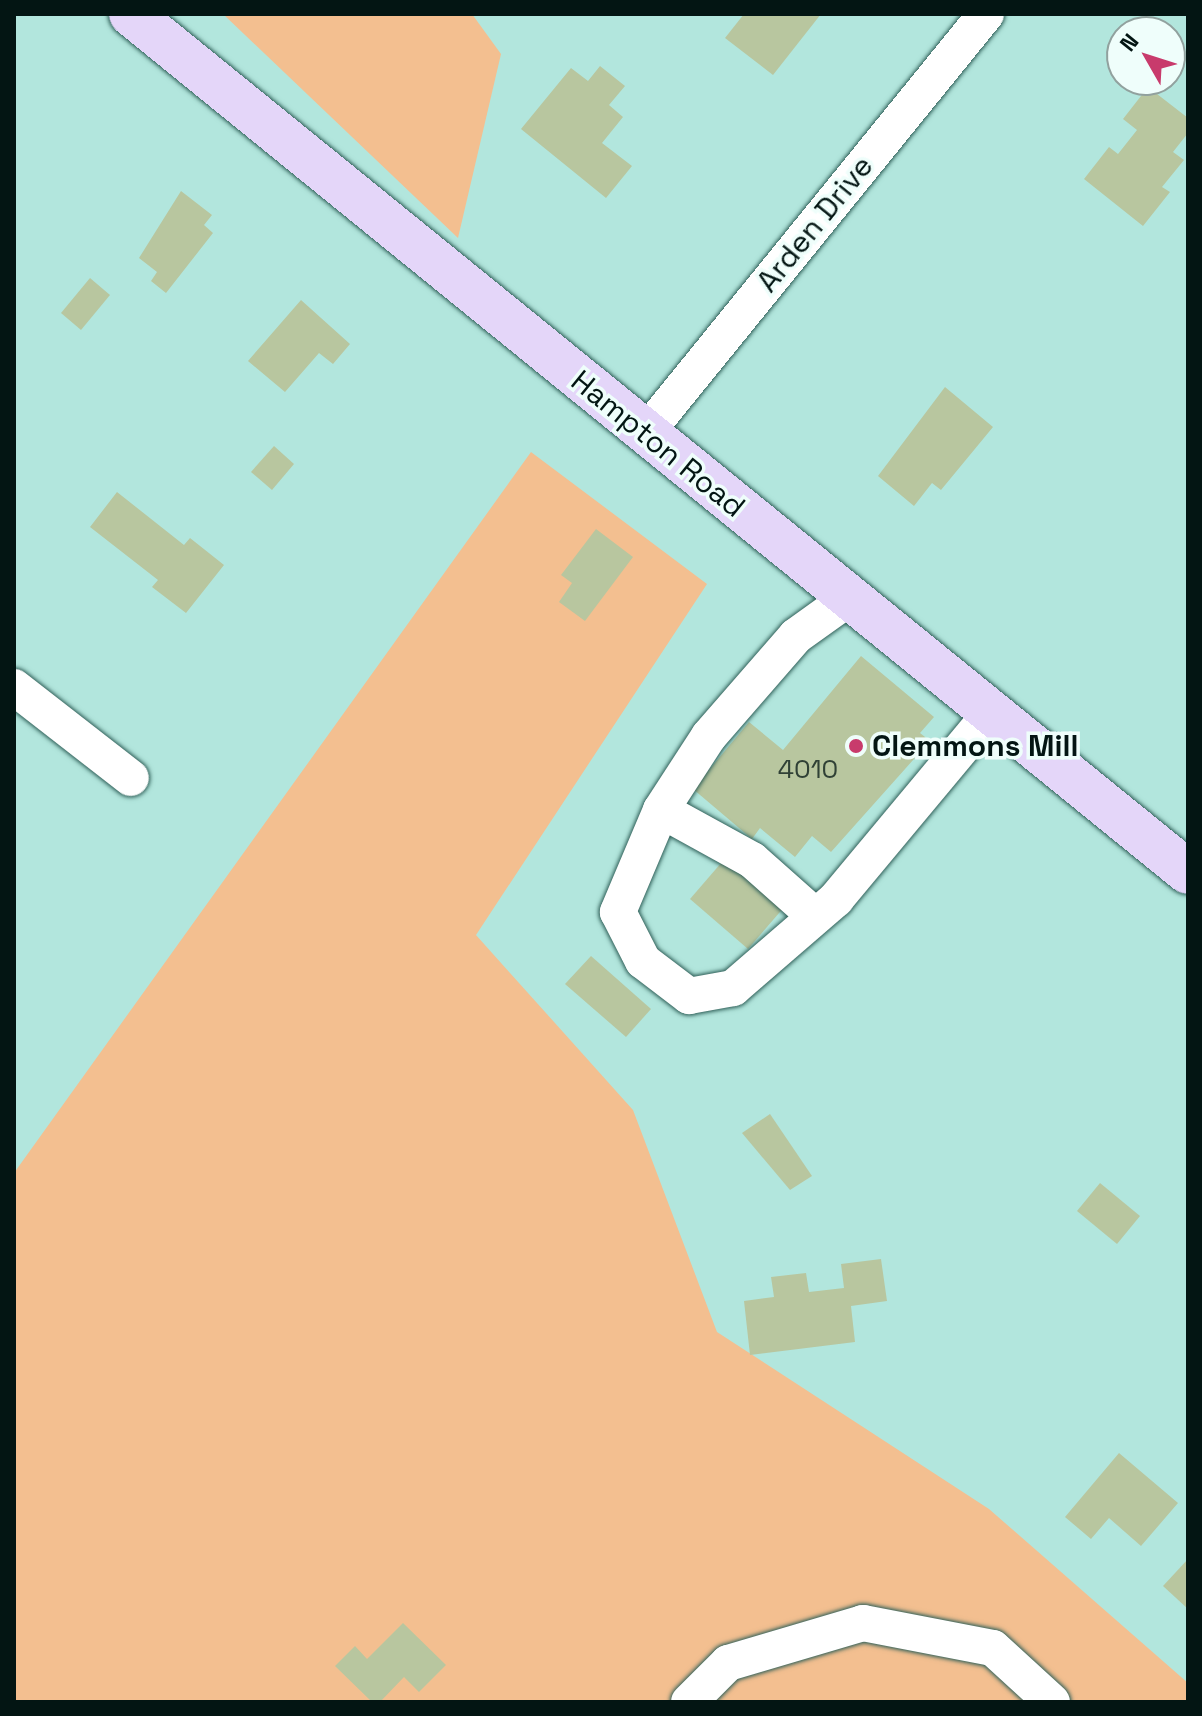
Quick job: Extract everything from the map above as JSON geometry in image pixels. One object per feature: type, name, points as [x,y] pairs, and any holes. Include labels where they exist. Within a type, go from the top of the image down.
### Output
[{"type":"main road","name":"Hampton Road","points":[[131,14],[1188,872]]},
{"type":"street","name":"Arden Drive","points":[[645,434],[986,14]]},
{"type":"street","points":[[849,598],[796,636],[709,736],[661,810],[618,912],[643,961],[689,996],[733,988],[815,916],[928,795],[991,713]]},
{"type":"street","points":[[14,687],[131,778]]},
{"type":"street","points":[[661,810],[752,860],[815,916]]},
{"type":"street","points":[[689,1702],[728,1663],[863,1623],[993,1648],[1052,1702]]},
{"type":"shaded area","points":[[223,14],[472,14],[501,54],[458,238]]},
{"type":"shaded area","points":[[531,452],[707,584],[476,935],[633,1110],[717,1332],[989,1509],[1188,1683],[1188,1702],[14,1702],[14,1173]]},
{"type":"building","points":[[744,14],[821,14],[773,75],[725,38]]},
{"type":"building","points":[[600,66],[625,86],[609,105],[623,117],[602,143],[632,166],[606,198],[521,129],[571,68],[588,81]]},
{"type":"building","points":[[1141,96],[1160,96],[1188,118],[1188,133],[1173,152],[1184,160],[1162,187],[1170,192],[1143,226],[1084,179],[1109,147],[1118,154],[1137,130],[1123,119]]},
{"type":"building","points":[[181,191],[212,215],[204,225],[213,233],[166,293],[151,281],[157,272],[139,258]]},
{"type":"building","points":[[90,278],[110,295],[81,330],[61,313]]},
{"type":"building","points":[[301,300],[350,344],[333,364],[319,353],[285,392],[248,361]]},
{"type":"building","points":[[945,387],[993,427],[941,490],[932,483],[914,506],[878,476]]},
{"type":"building","points":[[274,446],[294,464],[272,490],[251,472]]},
{"type":"building","points":[[117,492],[184,545],[190,538],[224,565],[186,613],[152,587],[158,580],[90,527]]},
{"type":"building","points":[[596,529],[633,557],[585,621],[559,602],[572,583],[561,575]]},
{"type":"building","points":[[861,656],[934,717],[920,733],[930,741],[831,852],[812,836],[795,857],[760,828],[752,839],[693,789],[749,722],[783,750]]},
{"type":"building","points":[[728,855],[786,905],[748,949],[690,899]]},
{"type":"building","points":[[591,956],[651,1009],[626,1037],[565,984]]},
{"type":"building","points":[[770,1114],[812,1176],[790,1190],[742,1133]]},
{"type":"building","points":[[1100,1183],[1140,1216],[1117,1244],[1077,1211]]},
{"type":"building","points":[[881,1259],[887,1301],[851,1306],[855,1342],[750,1355],[744,1301],[774,1297],[771,1277],[806,1273],[809,1292],[844,1288],[841,1264]]},
{"type":"building","points":[[1119,1453],[1178,1503],[1141,1546],[1109,1518],[1091,1539],[1065,1517]]},
{"type":"building","points":[[1188,1559],[1188,1609],[1163,1586]]},
{"type":"building","points":[[403,1623],[446,1665],[419,1692],[404,1677],[380,1702],[372,1702],[335,1666],[355,1646],[367,1659]]},
{"type":"place","name":"Clemmons Mill","points":[[856,746]]}]
